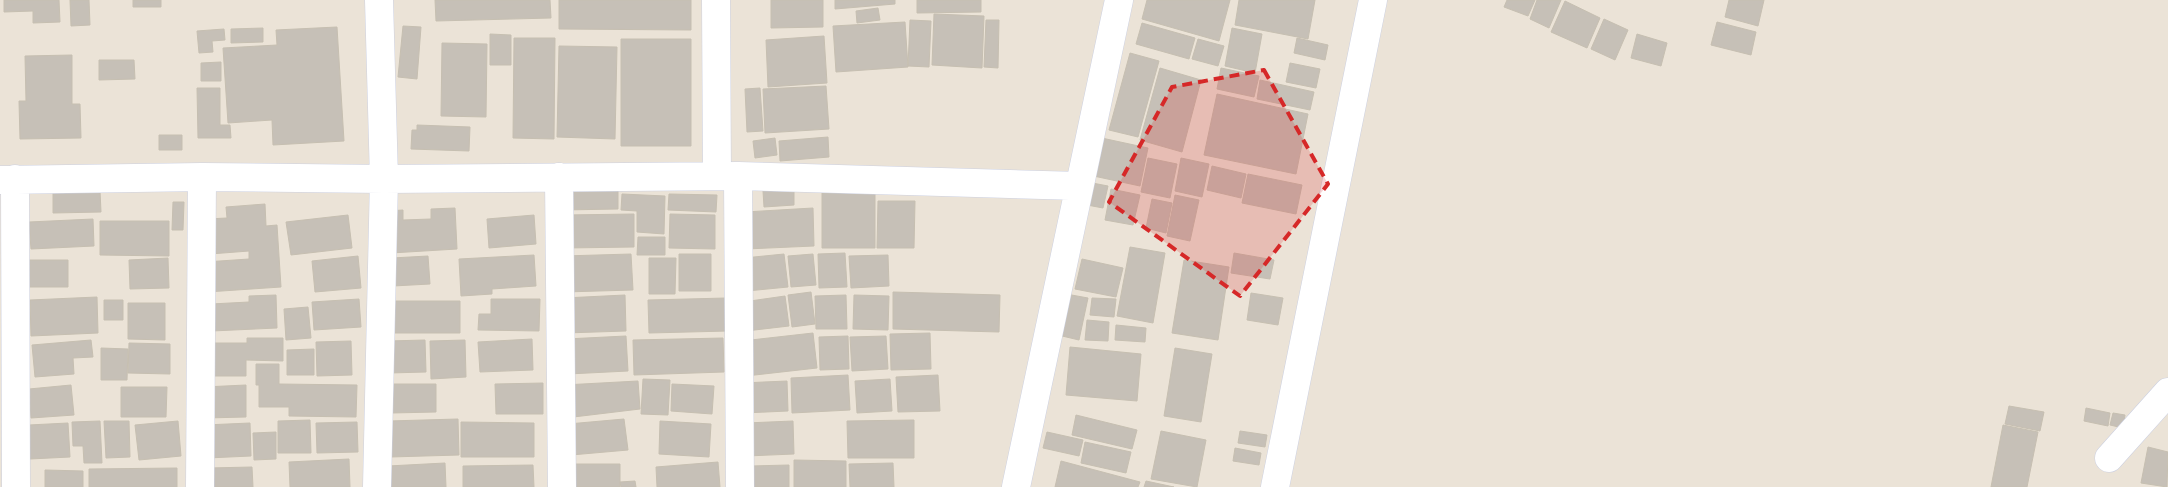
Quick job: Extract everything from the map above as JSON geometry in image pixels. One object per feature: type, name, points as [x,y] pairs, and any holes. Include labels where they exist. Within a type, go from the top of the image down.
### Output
[{"type":"street","points":[[377,487],[384,179],[379,0]]},
{"type":"street","points":[[716,0],[728,176],[740,487]]},
{"type":"street","points":[[1016,487],[1120,0]]},
{"type":"street","points":[[1275,487],[1373,0]]},
{"type":"street","points":[[16,487],[7,180],[202,177],[384,179],[728,176],[1079,186]]},
{"type":"street","points":[[200,487],[202,177]]},
{"type":"street","points":[[559,177],[562,487]]},
{"type":"street","points":[[2109,458],[2168,392]]},
{"type":"highlighted area","points":[[1264,70],[1328,184],[1240,296],[1109,202],[1172,87]]},
{"type":"building","points":[[4,0],[59,0],[60,22],[33,23],[33,11],[4,12]]},
{"type":"building","points":[[70,0],[89,0],[90,25],[71,26]]},
{"type":"building","points":[[133,0],[161,0],[161,7],[133,7]]},
{"type":"building","points":[[435,0],[550,0],[551,18],[436,21]]},
{"type":"building","points":[[559,0],[691,0],[691,30],[559,29]]},
{"type":"building","points":[[771,0],[823,0],[823,27],[771,28]]},
{"type":"building","points":[[835,0],[895,0],[895,4],[835,9]]},
{"type":"building","points":[[917,0],[981,0],[981,12],[917,13]]},
{"type":"building","points":[[1147,0],[1230,0],[1219,41],[1142,19]]},
{"type":"building","points":[[1239,0],[1315,0],[1308,39],[1235,25]]},
{"type":"building","points":[[1507,0],[1535,0],[1528,16],[1504,7]]},
{"type":"building","points":[[1537,0],[1561,0],[1549,28],[1530,19]]},
{"type":"building","points":[[1729,0],[1764,0],[1758,26],[1725,17]]},
{"type":"building","points":[[1565,1],[1600,18],[1587,48],[1551,32]]},
{"type":"building","points":[[878,8],[880,20],[857,23],[856,11]]},
{"type":"building","points":[[934,14],[984,16],[982,68],[932,65]]},
{"type":"building","points":[[1604,19],[1628,30],[1615,60],[1591,49]]},
{"type":"building","points":[[910,20],[931,21],[929,67],[908,66]]},
{"type":"building","points":[[986,20],[999,20],[998,68],[984,67]]},
{"type":"building","points":[[905,22],[908,67],[836,72],[833,26]]},
{"type":"building","points":[[1717,22],[1756,32],[1751,55],[1711,45]]},
{"type":"building","points":[[1142,23],[1195,38],[1189,59],[1136,44]]},
{"type":"building","points":[[403,26],[421,27],[417,79],[398,77]]},
{"type":"building","points":[[337,27],[344,141],[273,145],[272,120],[228,123],[223,48],[277,45],[276,30]]},
{"type":"building","points":[[263,28],[263,42],[231,43],[231,29]]},
{"type":"building","points":[[1232,28],[1262,34],[1255,73],[1225,66]]},
{"type":"building","points":[[224,29],[225,40],[212,41],[213,52],[199,53],[197,31]]},
{"type":"building","points":[[490,34],[511,35],[511,65],[490,65]]},
{"type":"building","points":[[1637,34],[1667,43],[1661,66],[1631,58]]},
{"type":"building","points":[[824,36],[827,83],[768,87],[766,40]]},
{"type":"building","points":[[514,38],[555,38],[554,139],[513,138]]},
{"type":"building","points":[[1297,38],[1328,45],[1325,60],[1294,53]]},
{"type":"building","points":[[621,39],[691,39],[691,146],[621,146]]},
{"type":"building","points":[[1198,39],[1224,46],[1218,66],[1192,59]]},
{"type":"building","points":[[442,43],[487,44],[486,117],[441,116]]},
{"type":"building","points":[[559,46],[617,47],[615,139],[557,137]]},
{"type":"building","points":[[1130,53],[1159,61],[1138,137],[1109,130]]},
{"type":"building","points":[[72,55],[72,104],[80,104],[81,138],[20,139],[19,101],[26,101],[25,56]]},
{"type":"building","points":[[99,60],[134,60],[135,79],[99,80]]},
{"type":"building","points":[[221,62],[221,81],[201,81],[201,63]]},
{"type":"building","points":[[1290,63],[1320,69],[1316,88],[1286,82]]},
{"type":"building","points":[[1160,68],[1201,80],[1182,152],[1140,140]]},
{"type":"building","points":[[1221,68],[1259,76],[1254,97],[1217,89]]},
{"type":"building","points":[[1260,80],[1314,92],[1310,110],[1257,99]]},
{"type":"building","points":[[826,86],[829,129],[765,133],[763,89]]},
{"type":"building","points":[[197,88],[220,88],[220,125],[230,125],[231,138],[198,138]]},
{"type":"building","points":[[760,88],[763,131],[747,132],[745,89]]},
{"type":"building","points":[[1217,94],[1308,114],[1296,174],[1204,155]]},
{"type":"building","points":[[417,125],[470,127],[469,151],[411,149],[412,130],[417,130]]},
{"type":"building","points":[[159,135],[182,135],[182,150],[159,150]]},
{"type":"building","points":[[828,137],[829,157],[780,161],[779,141]]},
{"type":"building","points":[[1097,137],[1148,148],[1140,186],[1089,175]]},
{"type":"building","points":[[775,138],[777,155],[755,158],[753,141]]},
{"type":"building","points":[[1148,158],[1177,164],[1170,198],[1141,192]]},
{"type":"building","points":[[1181,158],[1209,164],[1202,197],[1175,191]]},
{"type":"building","points":[[1212,166],[1246,174],[1241,198],[1207,190]]},
{"type":"building","points":[[1248,174],[1302,185],[1296,214],[1242,203]]},
{"type":"building","points":[[1087,182],[1108,186],[1103,208],[1082,204]]},
{"type":"building","points":[[618,188],[618,209],[562,210],[562,189]]},
{"type":"building","points":[[1111,189],[1140,195],[1133,225],[1105,220]]},
{"type":"building","points":[[794,190],[794,205],[764,207],[763,191]]},
{"type":"building","points":[[53,191],[100,191],[101,212],[53,213]]},
{"type":"building","points":[[822,193],[875,193],[875,248],[822,248]]},
{"type":"building","points":[[622,194],[665,196],[664,234],[637,232],[637,211],[621,210]]},
{"type":"building","points":[[669,194],[717,195],[716,212],[668,210]]},
{"type":"building","points":[[1175,195],[1199,200],[1190,241],[1167,236]]},
{"type":"building","points":[[1152,199],[1172,203],[1166,233],[1146,228]]},
{"type":"building","points":[[878,201],[915,201],[914,248],[877,248]]},
{"type":"building","points":[[173,202],[184,202],[183,230],[172,230]]},
{"type":"building","points":[[265,204],[266,226],[277,225],[281,287],[207,292],[205,262],[249,259],[249,251],[210,254],[207,219],[227,218],[226,207]]},
{"type":"building","points":[[455,208],[457,249],[391,253],[388,211],[403,210],[403,220],[431,219],[431,209]]},
{"type":"building","points":[[813,208],[814,246],[746,249],[745,212]]},
{"type":"building","points":[[634,214],[634,247],[565,248],[565,215]]},
{"type":"building","points":[[670,214],[715,215],[715,249],[669,248]]},
{"type":"building","points":[[348,215],[352,248],[291,255],[286,222]]},
{"type":"building","points":[[534,215],[536,244],[489,248],[487,219]]},
{"type":"building","points":[[93,219],[94,246],[31,249],[29,222]]},
{"type":"building","points":[[100,221],[169,221],[169,256],[100,255]]},
{"type":"building","points":[[638,237],[665,237],[665,255],[637,255]]},
{"type":"building","points":[[1130,247],[1165,253],[1153,323],[1117,316]]},
{"type":"building","points":[[845,253],[847,287],[819,288],[818,254]]},
{"type":"building","points":[[1234,253],[1274,260],[1270,279],[1231,273]]},
{"type":"building","points":[[631,254],[633,290],[564,292],[563,256]]},
{"type":"building","points":[[679,254],[711,254],[711,291],[679,291]]},
{"type":"building","points":[[784,254],[788,287],[747,291],[744,258]]},
{"type":"building","points":[[813,254],[816,285],[791,287],[788,256]]},
{"type":"building","points":[[534,255],[536,286],[492,289],[492,294],[461,296],[459,259]]},
{"type":"building","points":[[888,255],[889,286],[851,288],[849,256]]},
{"type":"building","points":[[358,256],[361,288],[315,292],[312,261]]},
{"type":"building","points":[[428,256],[430,284],[393,286],[392,258]]},
{"type":"building","points":[[168,258],[169,288],[130,289],[129,260]]},
{"type":"building","points":[[649,258],[676,258],[675,294],[649,294]]},
{"type":"building","points":[[1082,259],[1123,268],[1116,297],[1075,289]]},
{"type":"building","points":[[29,260],[68,260],[68,287],[29,287]]},
{"type":"building","points":[[1184,260],[1229,267],[1218,340],[1172,333]]},
{"type":"building","points":[[811,292],[815,324],[792,327],[788,295]]},
{"type":"building","points":[[893,292],[1000,295],[999,332],[893,329]]},
{"type":"building","points":[[1251,293],[1283,298],[1278,325],[1247,320]]},
{"type":"building","points":[[1066,294],[1088,298],[1079,340],[1058,335]]},
{"type":"building","points":[[276,295],[277,328],[212,331],[211,304],[249,302],[249,296]]},
{"type":"building","points":[[625,295],[626,331],[565,333],[564,298]]},
{"type":"building","points":[[846,295],[847,329],[816,329],[815,296]]},
{"type":"building","points":[[854,295],[889,296],[888,330],[853,329]]},
{"type":"building","points":[[785,296],[789,326],[746,331],[743,302]]},
{"type":"building","points":[[97,297],[98,333],[31,336],[30,300]]},
{"type":"building","points":[[726,298],[728,331],[649,333],[648,300]]},
{"type":"building","points":[[1092,298],[1116,299],[1114,317],[1090,315]]},
{"type":"building","points":[[359,299],[361,327],[314,330],[312,302]]},
{"type":"building","points":[[491,299],[540,299],[539,331],[478,330],[479,314],[491,314]]},
{"type":"building","points":[[104,300],[123,300],[123,320],[104,320]]},
{"type":"building","points":[[386,301],[460,301],[460,333],[385,333]]},
{"type":"building","points":[[128,303],[165,303],[165,340],[128,339]]},
{"type":"building","points":[[308,307],[311,338],[286,340],[284,309]]},
{"type":"building","points":[[1087,320],[1109,322],[1108,341],[1085,340]]},
{"type":"building","points":[[1116,325],[1146,328],[1145,342],[1115,340]]},
{"type":"building","points":[[813,333],[817,368],[746,376],[742,341]]},
{"type":"building","points":[[930,333],[931,369],[891,370],[890,334]]},
{"type":"building","points":[[626,336],[628,371],[568,374],[566,339]]},
{"type":"building","points":[[848,336],[849,369],[820,370],[819,337]]},
{"type":"building","points":[[886,336],[888,369],[852,371],[850,337]]},
{"type":"building","points":[[247,338],[283,338],[283,361],[246,360],[246,376],[204,376],[204,343],[247,343]]},
{"type":"building","points":[[723,338],[724,372],[634,375],[633,340]]},
{"type":"building","points":[[532,339],[533,370],[480,372],[478,342]]},
{"type":"building","points":[[91,340],[93,357],[73,358],[74,374],[35,377],[32,345]]},
{"type":"building","points":[[425,340],[426,372],[389,373],[388,341]]},
{"type":"building","points":[[465,340],[466,377],[431,379],[430,341]]},
{"type":"building","points":[[351,341],[352,375],[317,376],[316,342]]},
{"type":"building","points":[[129,343],[170,344],[170,374],[128,373]]},
{"type":"building","points":[[1070,347],[1141,354],[1137,401],[1066,395]]},
{"type":"building","points":[[101,348],[128,349],[127,380],[101,380]]},
{"type":"building","points":[[1175,348],[1212,354],[1201,422],[1164,416]]},
{"type":"building","points":[[314,349],[314,375],[287,375],[287,350]]},
{"type":"building","points":[[256,364],[279,364],[279,384],[357,385],[356,417],[289,416],[289,407],[259,407],[259,385],[256,385]]},
{"type":"building","points":[[848,375],[850,410],[792,413],[791,378]]},
{"type":"building","points":[[938,375],[940,411],[898,412],[896,377]]},
{"type":"building","points":[[643,379],[670,380],[668,415],[641,414]]},
{"type":"building","points":[[890,379],[892,411],[857,413],[855,381]]},
{"type":"building","points":[[638,381],[640,409],[565,418],[564,385]]},
{"type":"building","points":[[787,381],[788,411],[744,413],[742,383]]},
{"type":"building","points":[[543,383],[543,414],[496,414],[495,384]]},
{"type":"building","points":[[391,384],[436,384],[436,412],[391,413]]},
{"type":"building","points":[[672,384],[714,386],[712,414],[671,411]]},
{"type":"building","points":[[71,385],[74,415],[31,418],[29,389]]},
{"type":"building","points":[[246,385],[246,417],[205,418],[204,387]]},
{"type":"building","points":[[121,387],[167,387],[166,417],[121,417]]},
{"type":"building","points":[[2009,406],[2044,412],[2040,431],[2005,424]]},
{"type":"building","points":[[2086,408],[2110,413],[2108,426],[2084,421]]},
{"type":"building","points":[[2113,413],[2125,415],[2123,428],[2110,425]]},
{"type":"building","points":[[1076,415],[1137,430],[1132,449],[1072,435]]},
{"type":"building","points":[[458,419],[459,455],[390,457],[389,421]]},
{"type":"building","points":[[624,419],[628,450],[571,455],[568,424]]},
{"type":"building","points":[[310,420],[311,453],[278,453],[278,421]]},
{"type":"building","points":[[914,420],[914,458],[848,458],[847,421]]},
{"type":"building","points":[[100,421],[102,463],[84,463],[83,446],[73,446],[72,422]]},
{"type":"building","points":[[104,421],[129,421],[130,457],[106,458]]},
{"type":"building","points":[[178,421],[181,456],[139,460],[135,425]]},
{"type":"building","points":[[660,421],[711,424],[709,457],[659,454]]},
{"type":"building","points":[[793,421],[794,454],[747,456],[746,423]]},
{"type":"building","points":[[357,422],[358,452],[317,453],[316,423]]},
{"type":"building","points":[[461,422],[534,423],[534,457],[461,457]]},
{"type":"building","points":[[68,423],[70,457],[30,459],[29,425]]},
{"type":"building","points":[[250,423],[251,456],[207,458],[205,425]]},
{"type":"building","points":[[2003,425],[2038,432],[2027,487],[1991,487]]},
{"type":"building","points":[[1161,431],[1206,440],[1197,487],[1151,479]]},
{"type":"building","points":[[1240,431],[1267,435],[1265,447],[1238,443]]},
{"type":"building","points":[[276,432],[276,459],[254,460],[253,433]]},
{"type":"building","points":[[1047,432],[1083,440],[1079,456],[1043,448]]},
{"type":"building","points":[[1085,442],[1131,452],[1126,473],[1081,463]]},
{"type":"building","points":[[2148,447],[2168,452],[2167,487],[2141,483]]},
{"type":"building","points":[[1235,448],[1261,453],[1259,465],[1233,461]]},
{"type":"building","points":[[349,459],[350,487],[290,487],[289,462]]},
{"type":"building","points":[[794,460],[846,461],[846,487],[794,487]]},
{"type":"building","points":[[1061,461],[1140,482],[1138,487],[1055,487]]},
{"type":"building","points":[[718,462],[720,487],[657,487],[656,467]]},
{"type":"building","points":[[445,463],[446,487],[388,487],[388,466]]},
{"type":"building","points":[[893,463],[894,487],[850,487],[849,464]]},
{"type":"building","points":[[569,464],[620,464],[620,487],[569,487]]},
{"type":"building","points":[[533,465],[534,487],[463,487],[463,466]]},
{"type":"building","points":[[789,465],[789,487],[751,487],[750,466]]},
{"type":"building","points":[[252,467],[253,487],[209,487],[209,468]]},
{"type":"building","points":[[177,468],[177,487],[89,487],[89,469]]},
{"type":"building","points":[[45,470],[83,471],[83,487],[45,487]]},
{"type":"building","points":[[635,481],[636,487],[621,487],[620,482]]},
{"type":"building","points":[[1146,481],[1174,487],[1144,487]]}]
